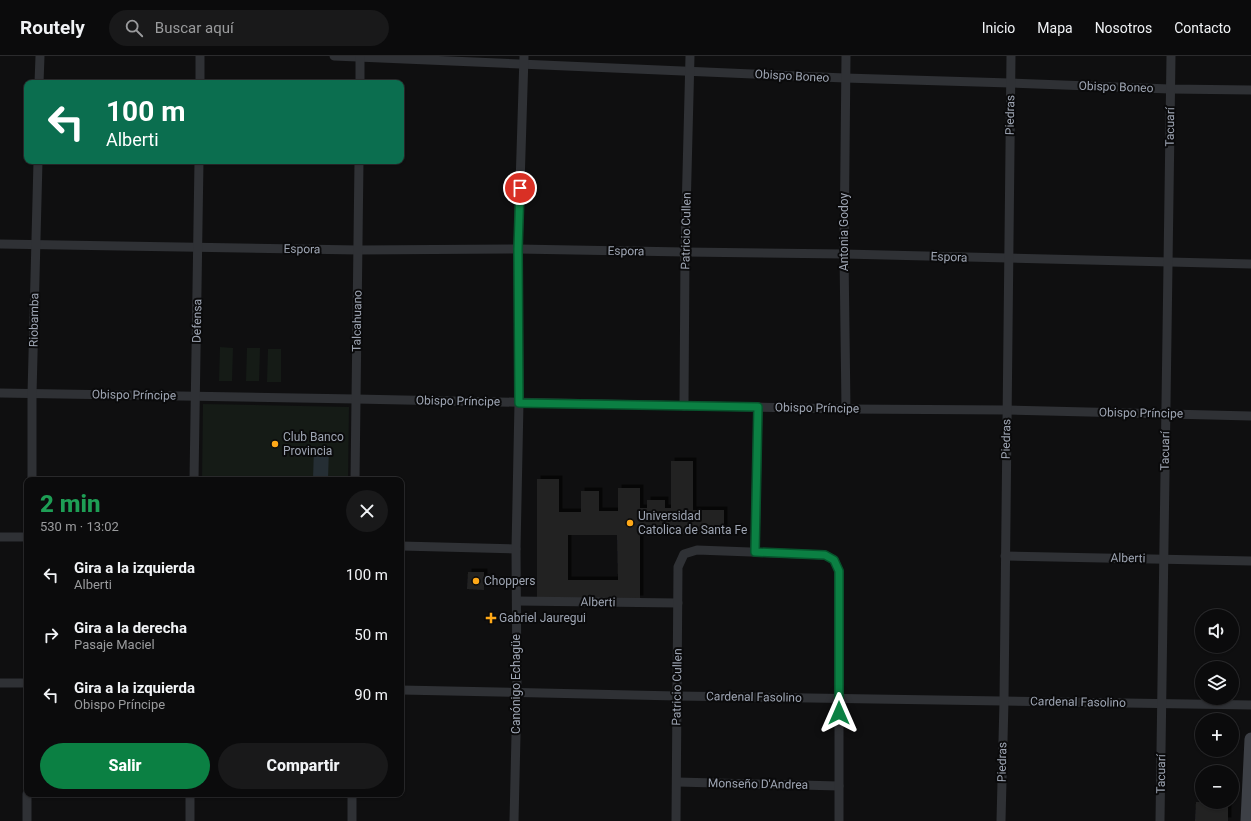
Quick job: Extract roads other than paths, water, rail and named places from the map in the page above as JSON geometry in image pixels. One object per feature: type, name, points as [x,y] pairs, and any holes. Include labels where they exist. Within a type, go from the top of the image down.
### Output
[{"type":"main road","points":[[1247,821],[1251,739]]},
{"type":"street","points":[[39,80],[40,56]]},
{"type":"street","points":[[200,56],[200,80]]},
{"type":"street","name":"Obispo Boneo","points":[[334,56],[524,60],[690,71],[845,78],[1170,89],[1251,90]]},
{"type":"street","points":[[360,56],[360,80]]},
{"type":"street","name":"Patricio Cullen","points":[[684,406],[685,252],[690,56]]},
{"type":"street","name":"Antonia Godoy","points":[[846,56],[844,254],[846,409]]},
{"type":"street","name":"Piedras","points":[[1001,821],[1004,701],[1010,56]]},
{"type":"street","name":"Tacuarí","points":[[1160,821],[1171,56]]},
{"type":"street","name":"Canónigo Echagüe","points":[[514,821],[517,692],[516,549],[519,403],[518,249],[524,60]]},
{"type":"street","name":"Riobamba","points":[[32,477],[32,394],[38,164]]},
{"type":"street","name":"Defensa","points":[[194,477],[199,247],[199,164]]},
{"type":"street","name":"Talcahuano","points":[[355,477],[359,164]]},
{"type":"street","name":"Espora","points":[[0,244],[358,250],[518,249],[844,254],[1251,264]]},
{"type":"street","name":"Obispo Príncipe","points":[[0,393],[846,409],[1007,410],[1251,416]]},
{"type":"street","points":[[758,407],[755,552],[825,555],[834,560],[839,571],[839,821]]},
{"type":"street","points":[[0,537],[24,537]]},
{"type":"street","points":[[404,546],[516,549]]},
{"type":"street","name":"Patricio Cullen","points":[[676,821],[678,567],[684,554],[697,550],[755,552]]},
{"type":"street","name":"Alberti","points":[[1005,556],[1251,561]]},
{"type":"street","name":"Alberti","points":[[517,601],[678,603]]},
{"type":"street","points":[[0,683],[24,683]]},
{"type":"street","name":"Cardenal Fasolino","points":[[404,690],[1251,705]]},
{"type":"street","name":"Monseño D'Andrea","points":[[677,782],[839,786]]},
{"type":"street","points":[[27,797],[27,821]]},
{"type":"street","points":[[190,797],[190,821]]},
{"type":"street","points":[[352,797],[352,821]]},
{"type":"place","name":"Club Banco Provincia","points":[[275,444]]},
{"type":"place","name":"Universidad Catolica de Santa Fe","points":[[630,523]]},
{"type":"place","name":"Choppers","points":[[476,581]]},
{"type":"place","name":"Gabriel Jauregui","points":[[491,618]]}]
